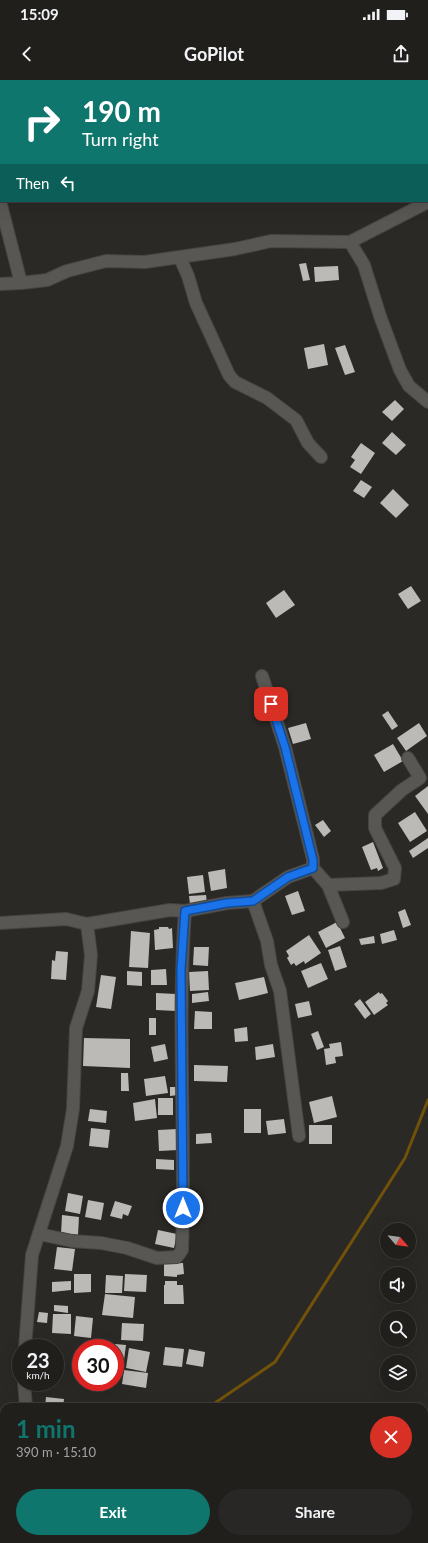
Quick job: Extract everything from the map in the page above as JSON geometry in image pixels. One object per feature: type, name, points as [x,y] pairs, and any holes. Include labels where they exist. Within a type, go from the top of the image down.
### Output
[{"type":"street","points":[[0,202],[21,283]]},
{"type":"street","points":[[0,284],[47,280],[67,272],[106,261],[145,262],[180,258],[272,241],[350,242],[428,202]]},
{"type":"street","points":[[350,242],[364,265],[380,316],[400,370],[409,386],[428,402]]},
{"type":"street","points":[[180,258],[188,276],[196,303],[230,375],[235,382],[266,398],[296,420],[308,443],[321,456]]},
{"type":"street","points":[[262,676],[285,747],[313,860],[313,868],[328,885],[343,922]]},
{"type":"street","points":[[328,885],[381,883],[394,879],[395,868],[376,828],[375,815],[402,790],[420,778],[408,758]]},
{"type":"street","points":[[0,924],[66,919],[86,924],[170,910],[185,911],[227,903],[253,901],[288,877],[313,868]]},
{"type":"street","points":[[253,901],[267,941],[272,965],[280,991],[299,1136]]},
{"type":"street","points":[[39,1234],[72,1241],[101,1243],[127,1248],[162,1259],[177,1257],[182,1250],[183,1071],[181,970],[185,911]]},
{"type":"street","points":[[26,1339],[32,1255],[67,1146],[73,1109],[76,1028],[88,991],[91,955],[86,924]]},
{"type":"street","points":[[25,1391],[26,1403]]},
{"type":"building","points":[[306,263],[310,280],[303,281],[299,264]]},
{"type":"building","points":[[338,266],[339,280],[315,282],[314,267]]},
{"type":"building","points":[[324,344],[328,365],[308,369],[304,348]]},
{"type":"building","points":[[345,345],[355,372],[345,375],[335,348]]},
{"type":"building","points":[[395,400],[404,409],[392,421],[382,412]]},
{"type":"building","points":[[392,432],[406,445],[396,455],[382,443]]},
{"type":"building","points":[[361,443],[375,453],[361,474],[350,467],[355,460],[351,457]]},
{"type":"building","points":[[361,480],[372,487],[364,498],[353,491]]},
{"type":"building","points":[[393,489],[409,505],[396,518],[380,503]]},
{"type":"building","points":[[411,586],[421,601],[408,609],[398,594]]},
{"type":"building","points":[[284,590],[295,605],[276,618],[266,603]]},
{"type":"building","points":[[388,711],[398,726],[392,730],[382,715]]},
{"type":"building","points":[[306,723],[311,739],[293,744],[288,728]]},
{"type":"building","points":[[419,723],[427,736],[406,751],[397,738]]},
{"type":"building","points":[[393,744],[403,761],[384,772],[374,755]]},
{"type":"building","points":[[428,786],[428,814],[415,796]]},
{"type":"building","points":[[415,812],[427,831],[410,842],[398,823]]},
{"type":"building","points":[[323,820],[331,831],[324,837],[315,825]]},
{"type":"building","points":[[428,838],[428,848],[413,858],[409,851]]},
{"type":"building","points":[[373,842],[383,868],[378,871],[377,868],[371,870],[362,847]]},
{"type":"building","points":[[225,869],[227,888],[211,891],[208,872]]},
{"type":"building","points":[[203,875],[205,892],[189,894],[187,877]]},
{"type":"building","points":[[298,891],[305,911],[292,915],[285,896]]},
{"type":"building","points":[[206,895],[207,903],[190,904],[189,896]]},
{"type":"building","points":[[405,909],[411,925],[403,928],[398,912]]},
{"type":"building","points":[[337,922],[345,938],[326,948],[318,932]]},
{"type":"building","points":[[159,927],[168,927],[169,929],[172,928],[173,948],[155,950],[154,930],[159,929]]},
{"type":"building","points":[[394,930],[397,940],[382,944],[380,934]]},
{"type":"building","points":[[131,931],[150,933],[148,968],[129,967]]},
{"type":"building","points":[[309,935],[321,953],[305,964],[304,961],[296,966],[294,963],[291,965],[287,958],[289,956],[286,951]]},
{"type":"building","points":[[374,936],[375,943],[361,945],[359,939]]},
{"type":"building","points":[[340,946],[347,967],[335,971],[328,950]]},
{"type":"building","points":[[194,947],[209,947],[208,966],[193,965]]},
{"type":"building","points":[[56,951],[68,952],[66,980],[51,979],[52,960],[55,961]]},
{"type":"building","points":[[321,963],[328,979],[308,988],[301,971]]},
{"type":"building","points":[[166,969],[167,985],[151,985],[151,970]]},
{"type":"building","points":[[127,971],[142,972],[142,986],[127,985]]},
{"type":"building","points":[[208,971],[209,990],[190,991],[189,972]]},
{"type":"building","points":[[101,975],[116,977],[111,1009],[96,1007]]},
{"type":"building","points":[[264,977],[268,993],[239,1000],[235,983]]},
{"type":"building","points":[[208,992],[209,1001],[192,1003],[192,994]]},
{"type":"building","points":[[379,992],[380,994],[382,993],[388,1001],[386,1003],[388,1005],[374,1015],[365,1002]]},
{"type":"building","points":[[156,993],[176,994],[176,1011],[156,1010]]},
{"type":"building","points":[[360,999],[371,1014],[365,1019],[354,1004]]},
{"type":"building","points":[[309,1001],[312,1015],[298,1018],[295,1004]]},
{"type":"building","points":[[195,1011],[212,1012],[212,1029],[194,1029]]},
{"type":"building","points":[[149,1018],[156,1018],[156,1035],[149,1035]]},
{"type":"building","points":[[247,1027],[248,1041],[235,1042],[234,1029]]},
{"type":"building","points":[[318,1031],[324,1047],[317,1050],[311,1034]]},
{"type":"building","points":[[84,1038],[130,1039],[130,1068],[83,1066]]},
{"type":"building","points":[[341,1042],[343,1056],[335,1057],[336,1063],[326,1065],[324,1049],[330,1048],[329,1044]]},
{"type":"building","points":[[165,1044],[168,1059],[154,1062],[151,1047]]},
{"type":"building","points":[[273,1044],[275,1057],[256,1060],[255,1047]]},
{"type":"building","points":[[194,1065],[228,1066],[227,1082],[194,1081]]},
{"type":"building","points":[[121,1073],[128,1073],[129,1091],[121,1091]]},
{"type":"building","points":[[165,1076],[168,1093],[146,1096],[144,1079]]},
{"type":"building","points":[[170,1087],[178,1087],[178,1095],[170,1096]]},
{"type":"building","points":[[332,1096],[337,1117],[314,1123],[309,1102]]},
{"type":"building","points":[[158,1098],[173,1098],[173,1115],[158,1115]]},
{"type":"building","points":[[155,1099],[157,1118],[135,1121],[133,1103]]},
{"type":"building","points":[[90,1109],[107,1111],[106,1123],[88,1121]]},
{"type":"building","points":[[244,1109],[261,1109],[261,1133],[244,1133]]},
{"type":"building","points":[[284,1119],[286,1133],[268,1135],[266,1121]]},
{"type":"building","points":[[309,1125],[332,1125],[332,1144],[309,1144]]},
{"type":"building","points":[[91,1128],[110,1130],[108,1148],[89,1146]]},
{"type":"building","points":[[177,1129],[178,1150],[159,1151],[158,1130]]},
{"type":"building","points":[[211,1133],[212,1143],[196,1144],[196,1134]]},
{"type":"building","points":[[156,1159],[174,1160],[174,1170],[156,1169]]},
{"type":"building","points":[[68,1193],[83,1196],[80,1214],[65,1211]]},
{"type":"building","points":[[88,1200],[104,1203],[101,1220],[85,1217]]},
{"type":"building","points":[[115,1201],[132,1206],[128,1216],[123,1214],[122,1219],[110,1216]]},
{"type":"building","points":[[62,1215],[79,1217],[78,1235],[61,1234]]},
{"type":"building","points":[[158,1230],[177,1234],[174,1248],[155,1244]]},
{"type":"building","points":[[57,1247],[75,1249],[72,1271],[54,1269]]},
{"type":"building","points":[[183,1263],[184,1274],[177,1275],[177,1277],[164,1276],[164,1264]]},
{"type":"building","points":[[74,1274],[91,1274],[91,1292],[74,1293]]},
{"type":"building","points":[[125,1274],[147,1275],[146,1292],[124,1291]]},
{"type":"building","points":[[106,1275],[123,1276],[122,1293],[105,1293]]},
{"type":"building","points":[[71,1281],[71,1290],[52,1292],[52,1282]]},
{"type":"building","points":[[165,1281],[177,1281],[177,1285],[183,1285],[184,1304],[164,1304]]},
{"type":"building","points":[[105,1294],[135,1297],[133,1318],[102,1315]]},
{"type":"building","points":[[54,1305],[68,1306],[68,1313],[54,1311]]},
{"type":"building","points":[[39,1312],[48,1313],[47,1323],[37,1322]]},
{"type":"building","points":[[53,1314],[71,1314],[71,1334],[52,1333]]},
{"type":"building","points":[[76,1316],[93,1318],[91,1338],[74,1336]]},
{"type":"building","points":[[122,1323],[144,1324],[143,1341],[121,1339]]},
{"type":"building","points":[[124,1345],[126,1345],[124,1360]]},
{"type":"building","points":[[165,1347],[184,1349],[182,1367],[163,1365]]},
{"type":"building","points":[[129,1348],[150,1352],[146,1372],[126,1368]]},
{"type":"building","points":[[189,1349],[205,1352],[203,1367],[186,1364]]},
{"type":"building","points":[[124,1370],[148,1373],[146,1388],[124,1384]]},
{"type":"building","points":[[46,1397],[64,1399],[64,1403],[45,1403]]},
{"type":"waterway","points":[[215,1403],[275,1362],[405,1158],[428,1100]]},
{"type":"route","points":[[183,1208],[181,970],[185,911],[227,903],[253,901],[288,877],[313,868],[313,860],[285,747],[271,704]]}]
